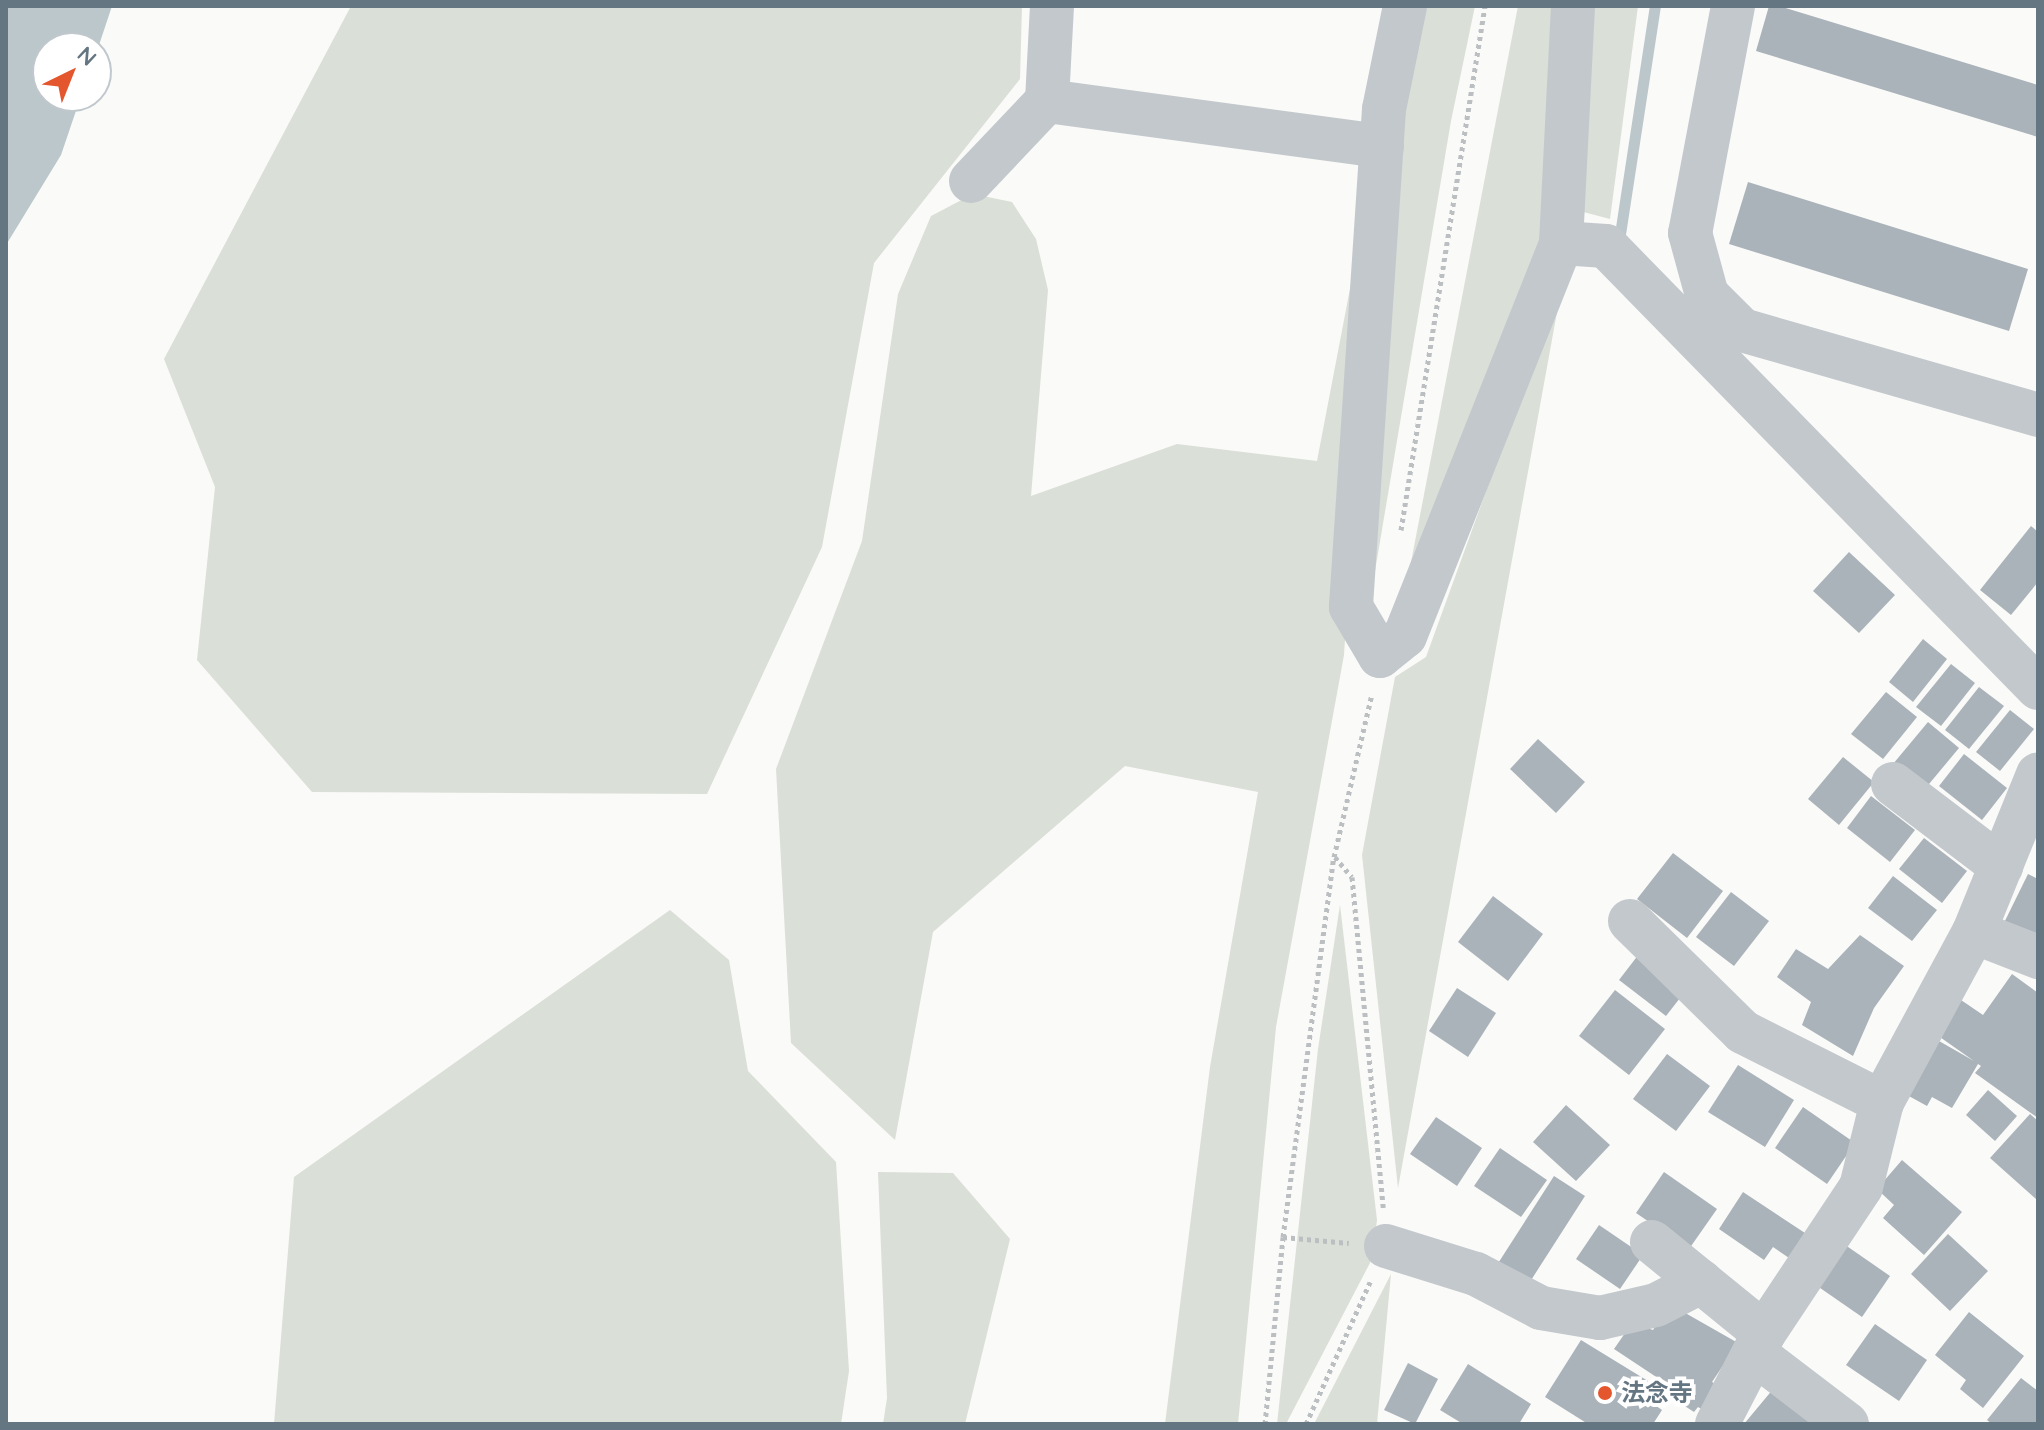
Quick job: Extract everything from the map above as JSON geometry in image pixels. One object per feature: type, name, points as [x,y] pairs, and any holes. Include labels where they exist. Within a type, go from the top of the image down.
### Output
[{"type":"street","points":[[971,181],[1047,101],[1052,6]]},
{"type":"street","points":[[1405,6],[1384,109],[1351,607],[1380,656],[1405,636],[1561,243],[1573,6]]},
{"type":"street","points":[[1733,6],[1690,233],[1707,295],[1742,330],[2038,415]]},
{"type":"street","points":[[1047,101],[1382,146]]},
{"type":"street","points":[[1561,243],[1606,246],[2038,688]]},
{"type":"street","points":[[1717,1424],[1759,1343],[1861,1187],[1882,1102],[1974,932],[2038,774]]},
{"type":"street","points":[[1893,784],[2001,866]]},
{"type":"street","points":[[1630,921],[1743,1032],[1882,1102]]},
{"type":"street","points":[[1974,932],[2038,957]]},
{"type":"street","points":[[1652,1242],[1701,1282],[1759,1343],[1847,1424]]},
{"type":"street","points":[[1386,1246],[1476,1274],[1541,1308],[1600,1318],[1656,1305],[1701,1282]]},
{"type":"path","points":[[1306,1424],[1386,1246],[1352,877],[1334,857]]},
{"type":"path","points":[[1265,1424],[1283,1237],[1386,1246]]},
{"type":"shaded area","points":[[6,6],[112,6],[103,32],[32,32],[32,112],[76,112],[61,155],[6,245]]},
{"type":"shaded area","points":[[351,6],[1022,6],[1020,79],[874,263],[822,547],[707,794],[312,792],[197,660],[215,487],[164,359]]},
{"type":"shaded area","points":[[1423,6],[1475,6],[1451,121],[1374,577],[1400,119]]},
{"type":"shaded area","points":[[1518,6],[1556,6],[1547,245],[1402,609]]},
{"type":"shaded area","points":[[1581,6],[1638,6],[1610,219],[1572,209]]},
{"type":"shaded area","points":[[1376,153],[1344,655],[1276,1027],[1238,1424],[1165,1424],[1210,1067],[1258,792],[1125,766],[933,932],[895,1140],[791,1043],[776,769],[862,541],[898,294],[931,216],[973,194],[1012,202],[1036,239],[1048,290],[1031,496],[1177,444],[1317,461]]},
{"type":"shaded area","points":[[1563,279],[1398,1188],[1362,855],[1395,677],[1426,657]]},
{"type":"shaded area","points":[[1340,905],[1377,1220],[1372,1259],[1286,1424],[1277,1424],[1318,1049]]},
{"type":"shaded area","points":[[670,910],[729,960],[748,1071],[836,1162],[849,1371],[841,1424],[274,1424],[294,1177]]},
{"type":"shaded area","points":[[878,1172],[953,1173],[1010,1239],[965,1424],[883,1424],[887,1398]]},
{"type":"shaded area","points":[[1391,1274],[1377,1424],[1314,1424]]},
{"type":"building","points":[[1769,6],[1779,6],[2038,85],[2038,137],[1756,51]]},
{"type":"building","points":[[1748,182],[2028,269],[2009,331],[1729,244]]},
{"type":"building","points":[[2031,526],[2038,532],[2038,582],[2011,615],[1980,590]]},
{"type":"building","points":[[1849,552],[1895,595],[1859,633],[1813,591]]},
{"type":"building","points":[[1923,639],[1947,659],[1913,702],[1889,682]]},
{"type":"building","points":[[1951,664],[1975,683],[1941,726],[1916,707]]},
{"type":"building","points":[[1979,687],[2004,706],[1969,749],[1945,730]]},
{"type":"building","points":[[1886,692],[1917,717],[1883,759],[1851,734]]},
{"type":"building","points":[[2010,710],[2034,729],[2000,771],[1976,752]]},
{"type":"building","points":[[1928,722],[1959,748],[1924,790],[1893,764]]},
{"type":"building","points":[[1538,739],[1585,782],[1556,813],[1510,769]]},
{"type":"building","points":[[1964,754],[2007,788],[1982,820],[1939,786]]},
{"type":"building","points":[[1843,757],[1874,782],[1839,825],[1808,799]]},
{"type":"building","points":[[1871,796],[1915,830],[1890,862],[1847,828]]},
{"type":"building","points":[[1924,838],[1967,871],[1942,903],[1899,869]]},
{"type":"building","points":[[1673,853],[1723,891],[1687,938],[1637,899]]},
{"type":"building","points":[[2028,874],[2038,879],[2038,952],[1999,933]]},
{"type":"building","points":[[1893,876],[1937,910],[1912,941],[1868,908]]},
{"type":"building","points":[[1731,892],[1769,921],[1734,966],[1696,937]]},
{"type":"building","points":[[1493,896],[1543,934],[1508,981],[1458,942]]},
{"type":"building","points":[[1860,935],[1904,966],[1874,1008],[1853,1056],[1802,1025],[1811,1002],[1777,977],[1796,949],[1828,969]]},
{"type":"building","points":[[1639,954],[1687,989],[1666,1016],[1619,980]]},
{"type":"building","points":[[2012,974],[2038,993],[2038,1118],[1975,1073],[1981,1066],[1978,1064],[1952,1108],[1932,1097],[1927,1106],[1907,1095],[1939,1041],[1974,1061],[1937,1035],[1961,1000],[1983,1015]]},
{"type":"building","points":[[1457,988],[1496,1013],[1468,1057],[1429,1031]]},
{"type":"building","points":[[1615,990],[1665,1029],[1629,1075],[1579,1036]]},
{"type":"building","points":[[1667,1054],[1710,1086],[1676,1131],[1633,1099]]},
{"type":"building","points":[[1738,1065],[1794,1100],[1765,1147],[1708,1112]]},
{"type":"building","points":[[1988,1090],[2017,1116],[1995,1141],[1966,1115]]},
{"type":"building","points":[[1566,1105],[1610,1145],[1576,1181],[1533,1142]]},
{"type":"building","points":[[1803,1107],[1855,1143],[1827,1184],[1775,1148]]},
{"type":"building","points":[[2030,1114],[2038,1121],[2036,1199],[1990,1158]]},
{"type":"building","points":[[1436,1117],[1482,1148],[1457,1186],[1410,1154]]},
{"type":"building","points":[[1500,1148],[1547,1180],[1521,1217],[1474,1186]]},
{"type":"building","points":[[1902,1160],[1962,1212],[1924,1255],[1883,1218],[1894,1205],[1877,1189]]},
{"type":"building","points":[[1664,1172],[1717,1209],[1689,1249],[1636,1213]]},
{"type":"building","points":[[1554,1176],[1585,1196],[1526,1288],[1495,1268]]},
{"type":"building","points":[[1743,1192],[1808,1235],[1792,1260],[1773,1247],[1764,1260],[1719,1229]]},
{"type":"building","points":[[1599,1225],[1643,1255],[1620,1289],[1576,1259]]},
{"type":"building","points":[[1948,1234],[1988,1271],[1950,1311],[1911,1274]]},
{"type":"building","points":[[1838,1240],[1890,1276],[1862,1317],[1810,1281]]},
{"type":"building","points":[[1680,1310],[1738,1343],[1712,1382],[1719,1386],[1703,1410],[1698,1407],[1694,1412],[1677,1401],[1682,1394],[1614,1349],[1632,1323],[1653,1330],[1664,1312]]},
{"type":"building","points":[[1969,1312],[2024,1356],[1983,1408],[1960,1389],[1966,1380],[1935,1355]]},
{"type":"building","points":[[1875,1324],[1927,1360],[1899,1401],[1846,1365]]},
{"type":"building","points":[[1581,1340],[1661,1389],[1652,1403],[1662,1410],[1653,1424],[1588,1424],[1545,1397]]},
{"type":"building","points":[[1408,1363],[1438,1379],[1415,1424],[1384,1410]]},
{"type":"building","points":[[1468,1364],[1531,1404],[1519,1424],[1463,1424],[1440,1410]]},
{"type":"building","points":[[2021,1378],[2038,1391],[2038,1424],[1992,1424],[1987,1420]]},
{"type":"building","points":[[1774,1388],[1815,1424],[1744,1424]]},
{"type":"waterway","points":[[1620,234],[1655,6]]},
{"type":"place","name":"法念寺","points":[[1605,1393]]}]
